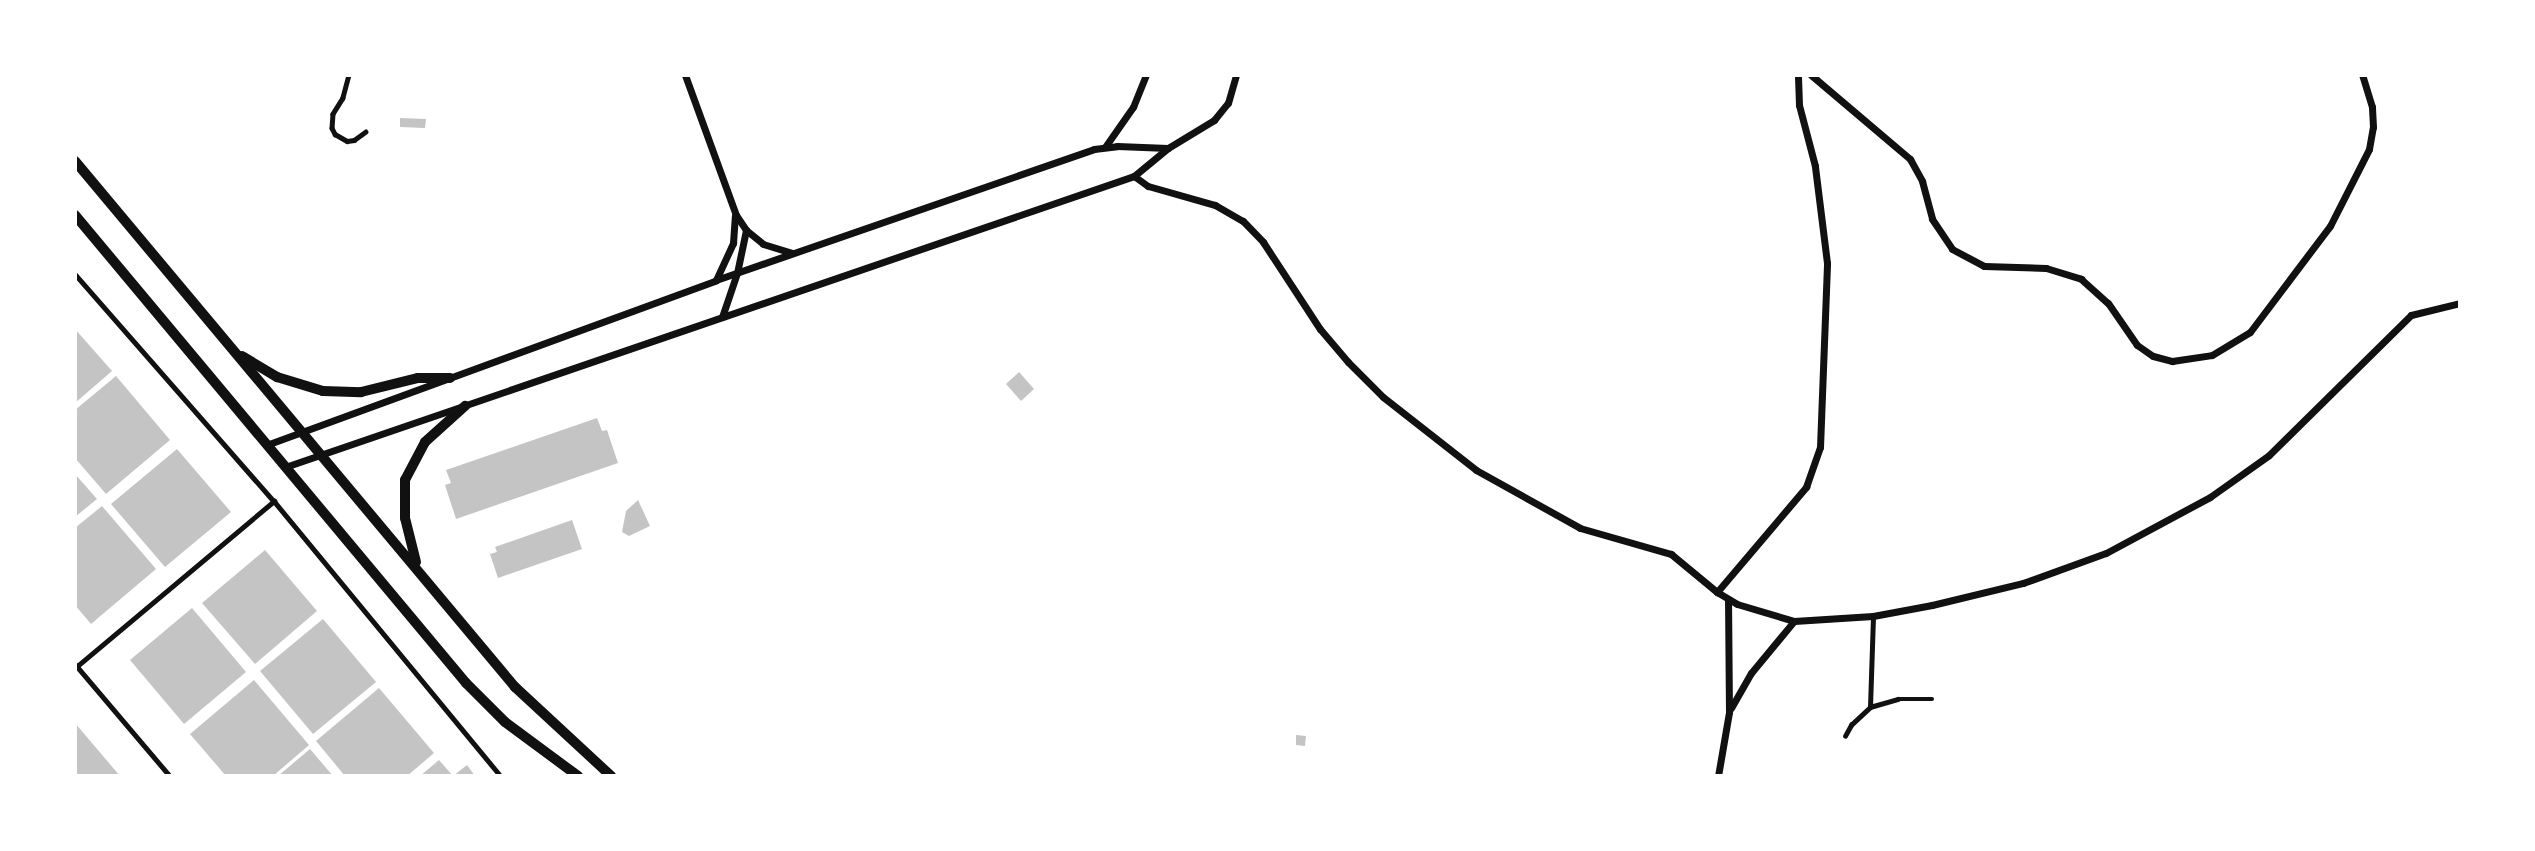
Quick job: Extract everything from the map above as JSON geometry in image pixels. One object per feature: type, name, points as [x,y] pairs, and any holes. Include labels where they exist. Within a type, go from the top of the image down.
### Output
[{"type":"street","points":[[685,75],[736,215],[746,230],[763,244],[794,253]]},
{"type":"street","points":[[1105,147],[1133,107],[1146,75]]},
{"type":"street","points":[[288,466],[1134,176],[1168,148],[1205,126],[1222,112],[1232,94],[1236,75]]},
{"type":"street","points":[[1717,592],[1805,487],[1820,447],[1827,263],[1815,166],[1800,113],[1798,75]]},
{"type":"street","points":[[1811,75],[1910,159],[1922,181],[1932,219],[1952,249],[1984,266],[2046,268],[2081,279],[2108,303],[2137,345],[2153,356],[2172,361],[2212,355],[2250,332],[2330,226],[2369,149],[2373,127],[2372,107],[2362,75]]},
{"type":"street","points":[[269,444],[716,280],[1105,147],[1168,148]]},
{"type":"street","points":[[75,160],[523,695],[611,776]]},
{"type":"street","points":[[1134,176],[1148,186],[1214,205],[1243,221],[1263,243],[1320,329],[1348,362],[1383,397],[1465,462],[1509,491],[1580,528],[1671,554],[1728,600],[1763,614],[1794,621],[1873,616],[1932,606],[2023,583],[2106,553],[2177,517],[2269,455],[2411,314],[2460,303]]},
{"type":"street","points":[[75,215],[288,466],[478,697],[512,728],[578,776]]},
{"type":"street","points":[[716,280],[733,243],[736,215]]},
{"type":"street","points":[[722,317],[737,273],[746,230]]},
{"type":"street","points":[[235,352],[277,377],[324,391],[361,391],[418,378],[450,378]]},
{"type":"street","points":[[418,568],[405,518],[405,480],[425,442],[465,406]]},
{"type":"street","points":[[1718,776],[1729,712],[1728,600]]},
{"type":"street","points":[[1729,712],[1751,673],[1794,621]]},
{"type":"lane","points":[[349,75],[344,98],[333,114],[332,128],[335,134],[347,141],[361,137],[365,132]]},
{"type":"lane","points":[[75,274],[274,501],[500,776]]},
{"type":"lane","points":[[170,776],[76,666],[274,501]]},
{"type":"lane","points":[[1870,707],[1873,616]]},
{"type":"lane","points":[[1845,736],[1851,725],[1870,707],[1898,699],[1932,699]]},
{"type":"building","points":[[400,118],[426,119],[425,128],[400,127]]},
{"type":"building","points":[[75,329],[112,371],[75,403]]},
{"type":"building","points":[[1019,372],[1034,389],[1021,401],[1006,384]]},
{"type":"building","points":[[116,376],[170,440],[106,494],[75,458],[75,410]]},
{"type":"building","points":[[597,418],[602,431],[607,430],[618,463],[456,519],[445,485],[451,483],[446,470]]},
{"type":"building","points":[[177,449],[231,512],[165,567],[111,504]]},
{"type":"building","points":[[75,474],[97,499],[75,517]]},
{"type":"building","points":[[638,500],[650,526],[629,536],[622,532],[626,511]]},
{"type":"building","points":[[102,506],[156,569],[91,624],[75,605],[75,528]]},
{"type":"building","points":[[572,520],[582,549],[498,578],[490,554],[497,552],[495,547]]},
{"type":"building","points":[[265,550],[317,611],[255,664],[202,603]]},
{"type":"building","points":[[192,608],[246,672],[184,724],[130,660]]},
{"type":"building","points":[[323,619],[376,682],[313,734],[260,671]]},
{"type":"building","points":[[254,680],[309,745],[273,776],[226,776],[190,734]]},
{"type":"building","points":[[379,688],[434,753],[407,776],[345,776],[316,741]]},
{"type":"building","points":[[75,723],[120,776],[75,776]]},
{"type":"building","points":[[1296,735],[1306,736],[1305,746],[1296,745]]},
{"type":"building","points":[[310,749],[333,776],[278,776]]},
{"type":"building","points":[[439,760],[453,776],[420,776]]},
{"type":"building","points":[[467,765],[475,776],[453,776]]}]
